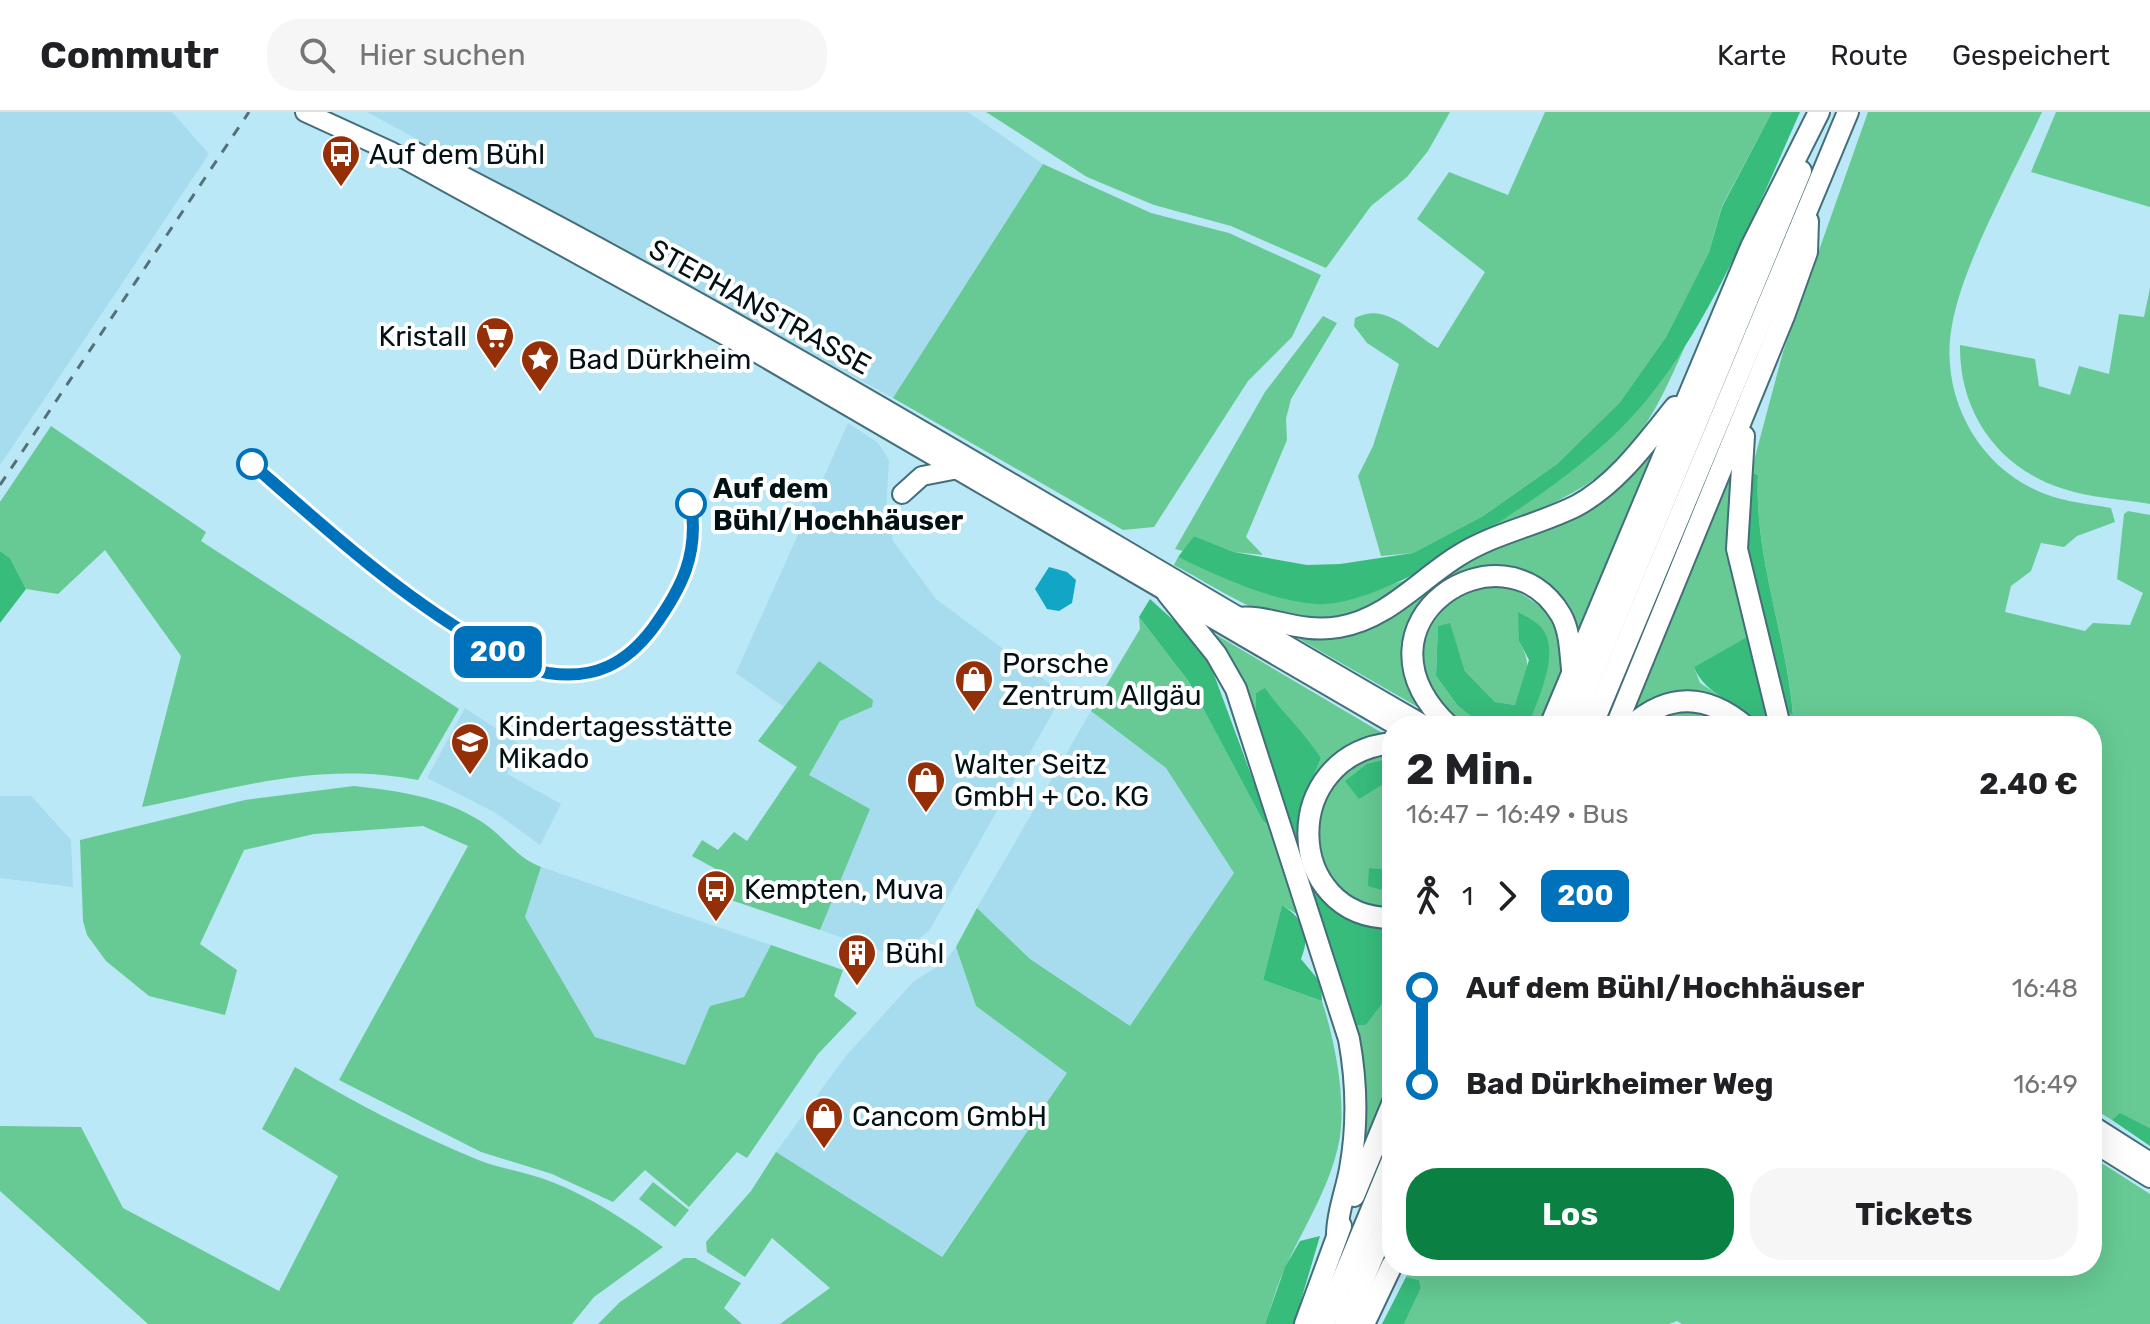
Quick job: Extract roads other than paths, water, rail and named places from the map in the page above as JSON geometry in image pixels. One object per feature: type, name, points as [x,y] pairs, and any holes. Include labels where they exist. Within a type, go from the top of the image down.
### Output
[{"type":"highway","points":[[1554,716],[1751,247],[1819,112]]},
{"type":"highway","points":[[1575,716],[1825,112]]},
{"type":"highway","points":[[1596,716],[1848,112]]},
{"type":"highway","points":[[1620,716],[1747,413],[1807,252],[1808,209]]},
{"type":"highway","points":[[1237,618],[1252,616],[1308,630],[1369,619],[1403,599],[1461,554],[1577,505],[1605,486],[1688,392]]},
{"type":"highway","points":[[1747,413],[1737,549],[1778,716]]},
{"type":"highway","points":[[1439,716],[1429,706],[1416,683],[1411,657],[1415,633],[1425,612],[1455,586],[1491,576],[1532,586],[1561,615],[1567,630],[1573,673]]},
{"type":"highway","points":[[1167,593],[1216,654],[1236,689],[1349,1039],[1357,1082],[1355,1145],[1337,1219],[1337,1235]]},
{"type":"highway","points":[[1644,716],[1656,707],[1681,701],[1705,702],[1733,716]]},
{"type":"highway","points":[[1382,744],[1372,745],[1335,766],[1319,785],[1309,808],[1306,834],[1310,855],[1322,881],[1343,903],[1363,913],[1382,916]]},
{"type":"highway","points":[[1305,1324],[1337,1235],[1382,1128]]},
{"type":"highway","points":[[1324,1324],[1382,1184]]},
{"type":"highway","points":[[1345,1324],[1382,1235]]},
{"type":"highway","points":[[1364,1324],[1387,1276]]},
{"type":"main road","name":"STEPHANSTRASSE","points":[[305,112],[393,147],[572,242],[1048,503],[1149,567],[1408,716]]},
{"type":"main road","name":"STEPHANSTRASSE","points":[[334,112],[368,135]]},
{"type":"main road","name":"STEPHANSTRASSE","points":[[592,253],[953,470],[1382,717]]},
{"type":"main road","points":[[902,494],[922,476],[953,470]]},
{"type":"main road","points":[[2102,1131],[2150,1162]]},
{"type":"main road","points":[[2102,1148],[2150,1178]]},
{"type":"water","points":[[1049,567],[1067,572],[1076,580],[1072,603],[1059,611],[1047,609],[1035,589]]},
{"type":"railway","points":[[0,485],[249,112]]},
{"type":"place","name":"Auf dem Bühl","points":[[341,188]]},
{"type":"place","name":"Kristall","points":[[495,370]]},
{"type":"place","name":"Bad Dürkheim","points":[[540,393]]},
{"type":"place","name":"Auf dem Bühl/Hochhäuser","points":[[691,504]]},
{"type":"place","name":"Porsche Zentrum Allgäu","points":[[974,713]]},
{"type":"place","name":"Kindertagesstätte Mikado","points":[[470,776]]},
{"type":"place","name":"Walter Seitz GmbH + Co. KG","points":[[926,814]]},
{"type":"place","name":"Kempten, Muva","points":[[716,923]]},
{"type":"place","name":"Bühl","points":[[857,987]]},
{"type":"place","name":"Cancom GmbH","points":[[824,1150]]}]
